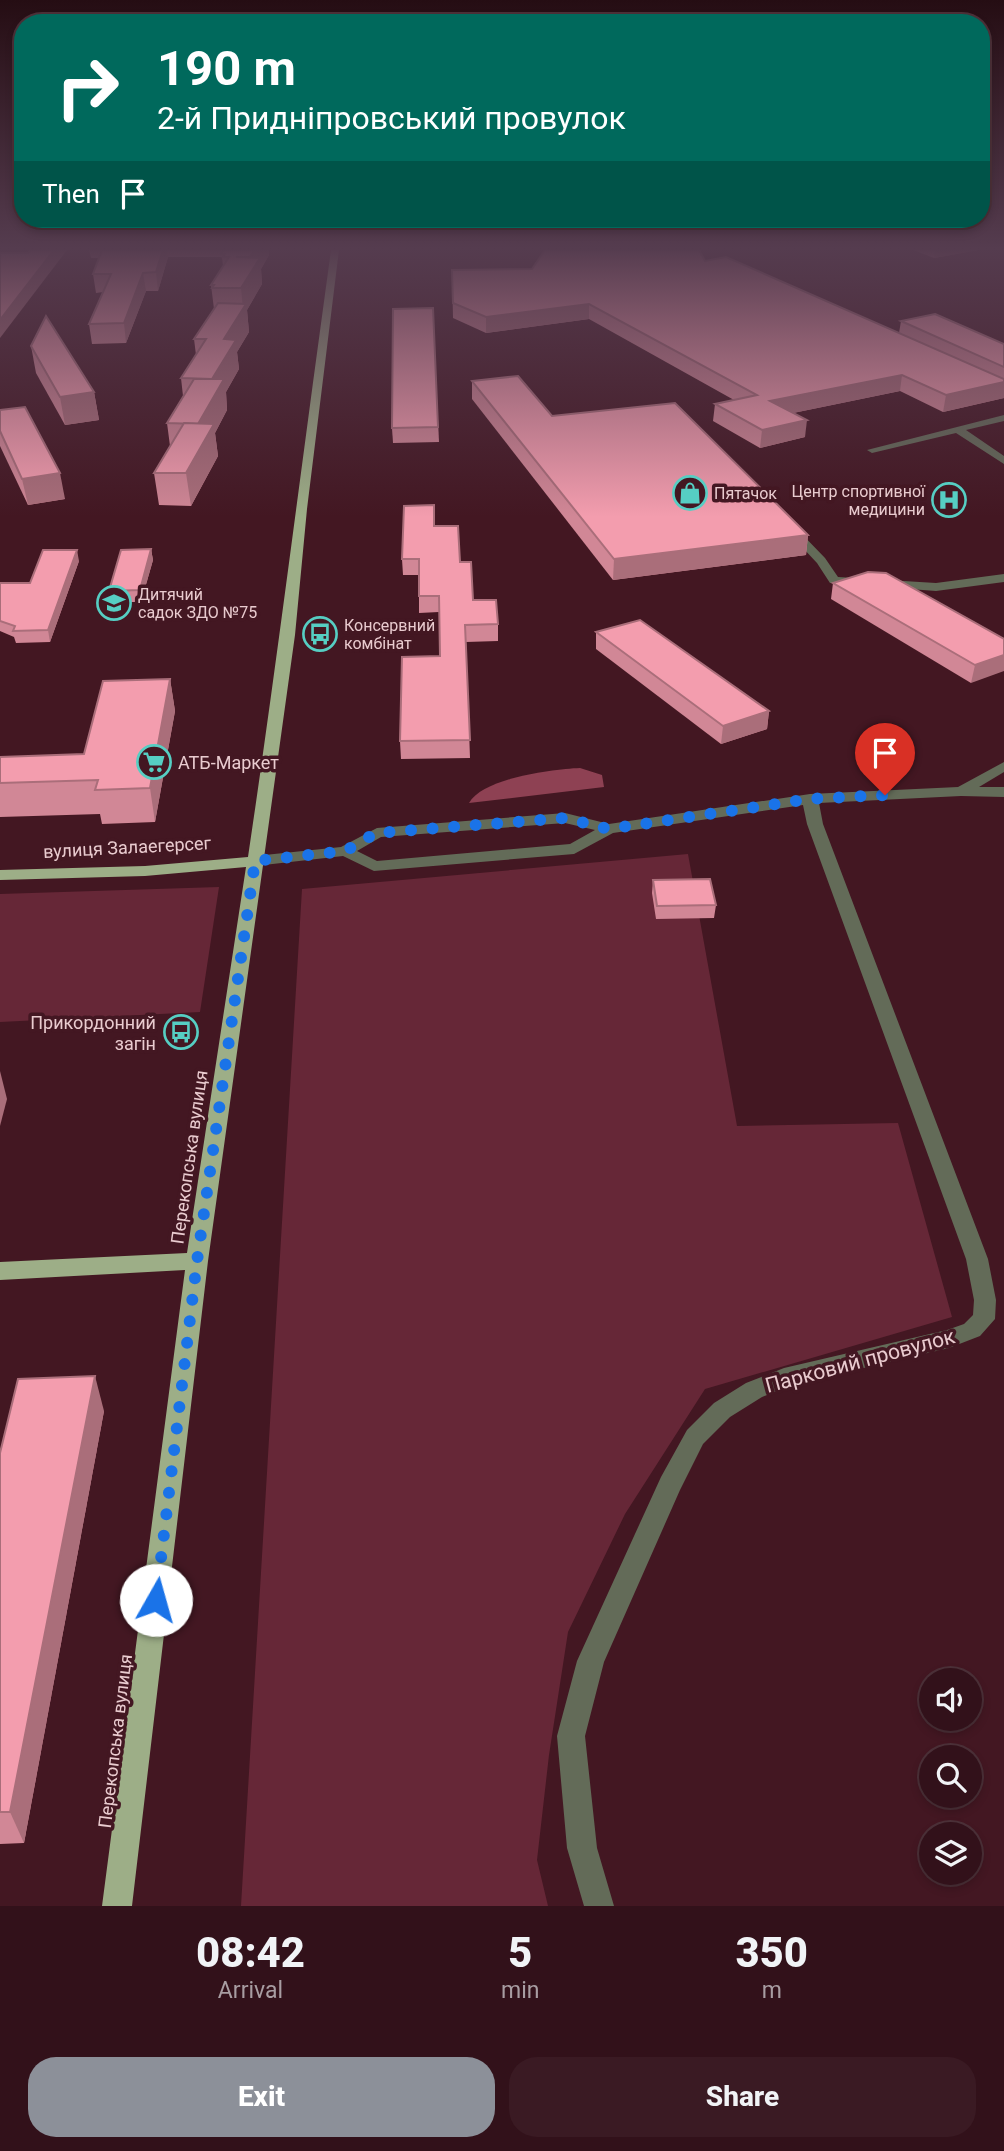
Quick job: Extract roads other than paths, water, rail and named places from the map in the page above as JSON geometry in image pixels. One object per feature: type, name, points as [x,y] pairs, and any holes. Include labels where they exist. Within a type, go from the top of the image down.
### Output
[{"type":"main road","name":"Перекопська вулиця","points":[[117,1906],[197,1261],[288,635],[323,339]]},
{"type":"main road","name":"вулиця Залаегерсег","points":[[0,875],[145,871],[255,861]]},
{"type":"main road","points":[[0,1271],[197,1261]]},
{"type":"street","points":[[872,450],[1004,418]]},
{"type":"street","points":[[958,429],[1004,461]]},
{"type":"street","points":[[785,523],[821,561],[834,580],[936,587],[1004,578]]},
{"type":"street","points":[[961,791],[1004,766]]},
{"type":"street","points":[[345,851],[374,866],[575,849],[609,829],[810,799],[961,791],[1004,792]]},
{"type":"street","name":"Парковий провулок","points":[[599,1906],[582,1848],[571,1737],[591,1661],[670,1485],[695,1437],[722,1410],[754,1390],[792,1375],[949,1339],[972,1331],[984,1318],[985,1300],[977,1258],[815,824],[810,799]]},
{"type":"street","points":[[255,861],[345,851],[376,833],[565,818],[609,829]]},
{"type":"place","name":"Пятачок","points":[[690,493]]},
{"type":"place","name":"Центр спортивної медицини","points":[[949,500]]},
{"type":"place","name":"Дитячий садок ЗДО №75","points":[[114,603]]},
{"type":"place","name":"Консервний комбінат","points":[[320,634]]},
{"type":"place","name":"АТБ-Маркет","points":[[154,762]]},
{"type":"place","name":"Прикордонний загін","points":[[181,1032]]}]
